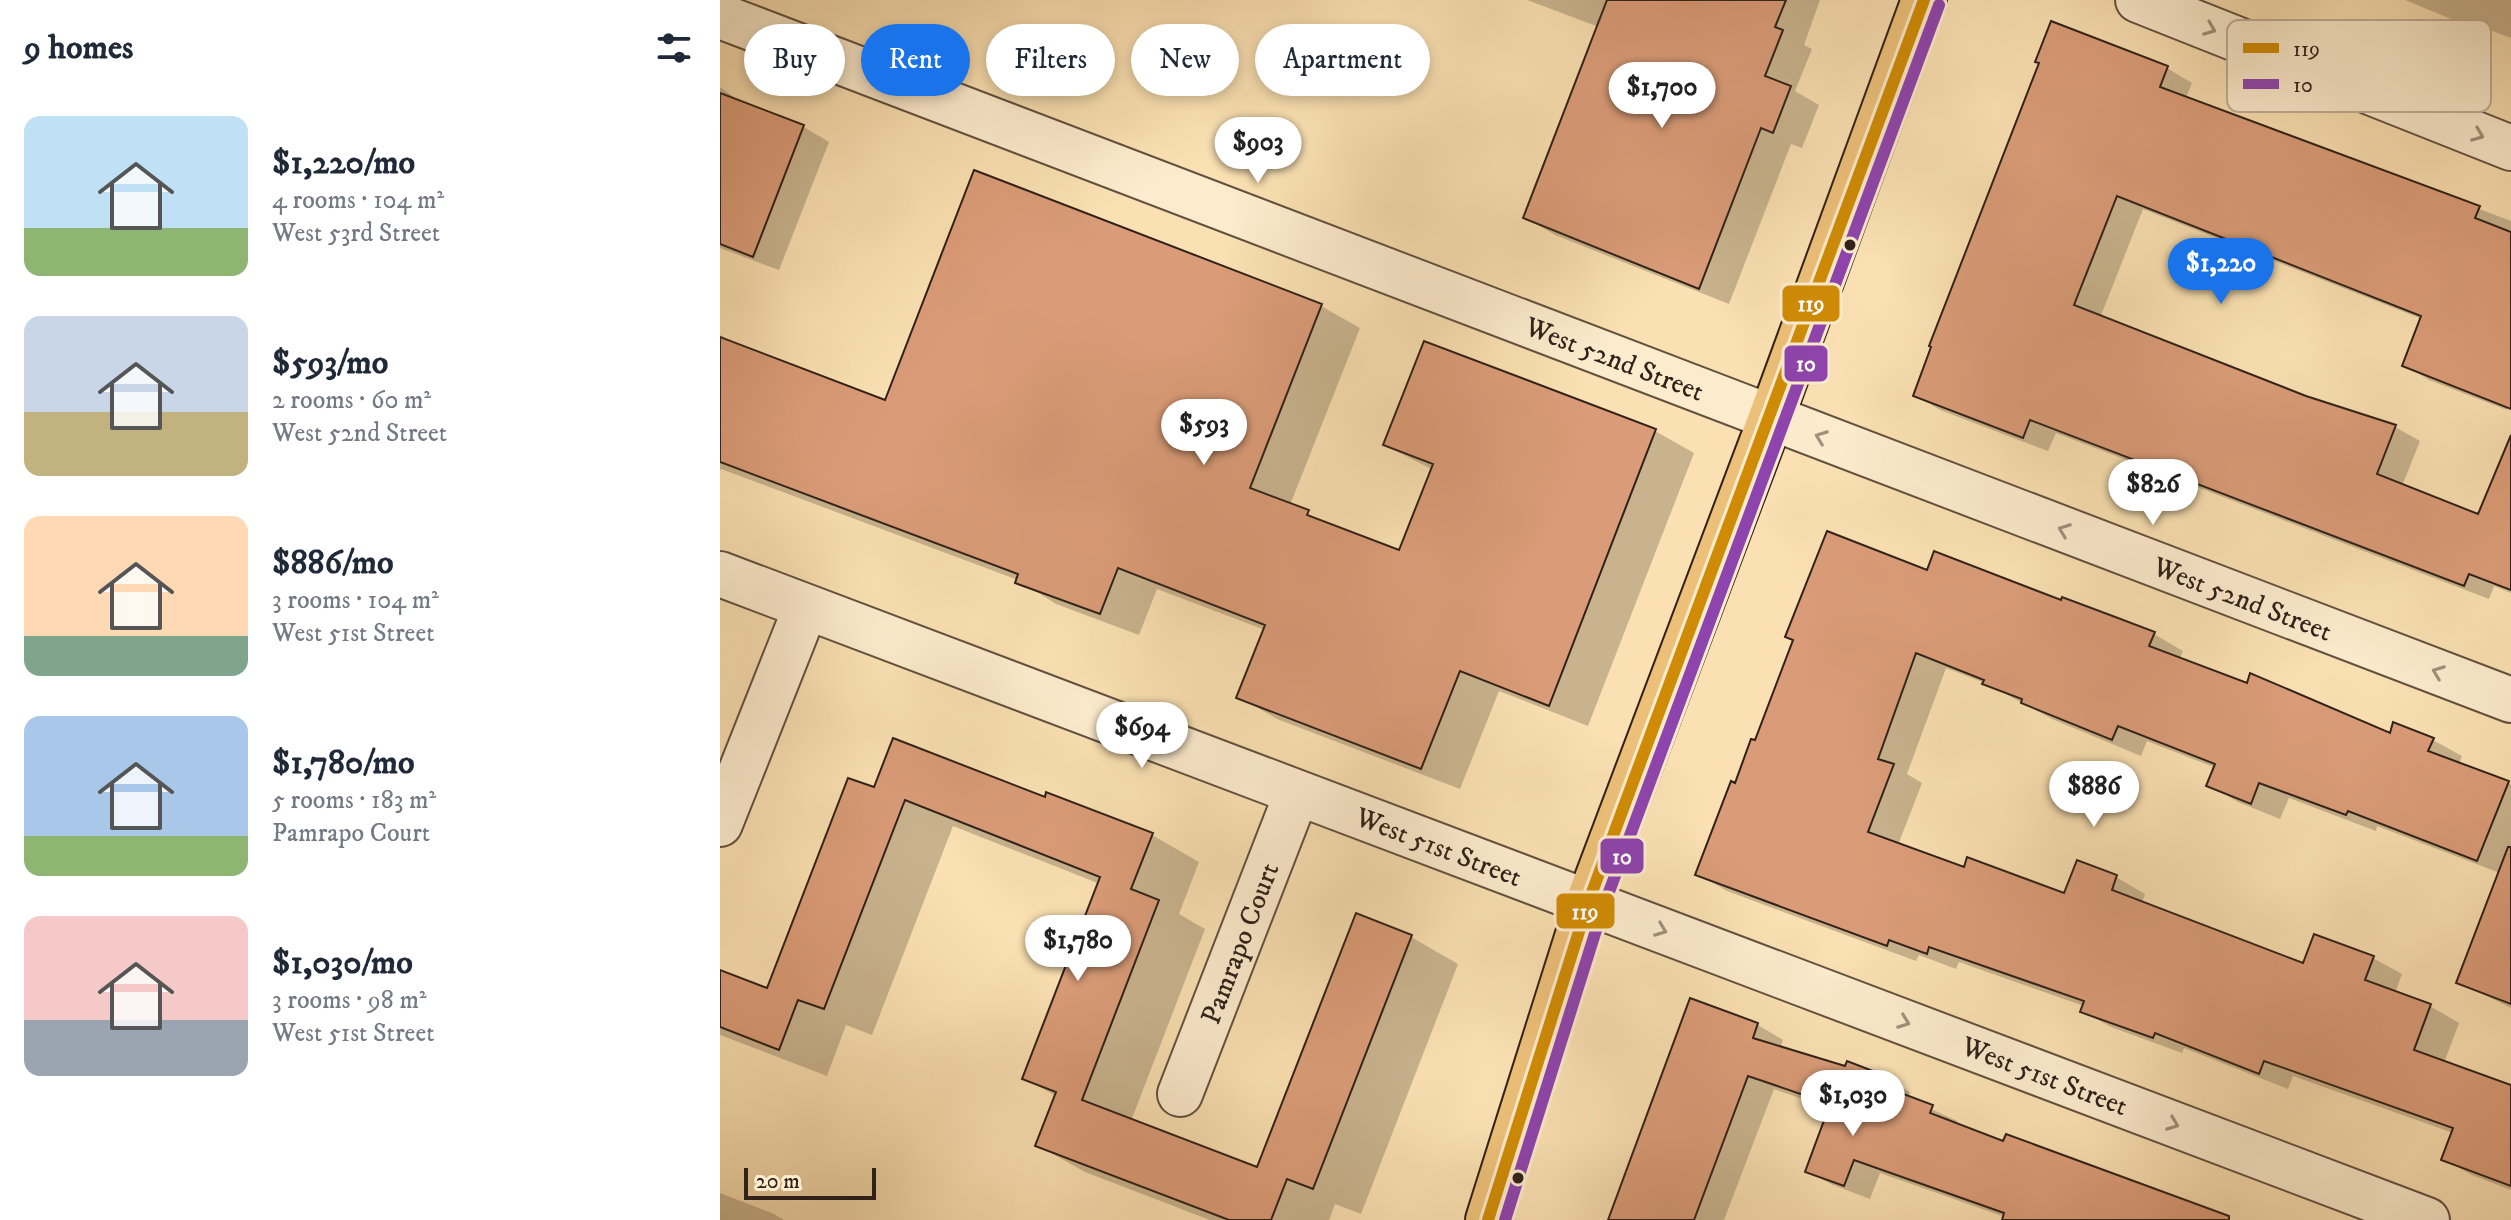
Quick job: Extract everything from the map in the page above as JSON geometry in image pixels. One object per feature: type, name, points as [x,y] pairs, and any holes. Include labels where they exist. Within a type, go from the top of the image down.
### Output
[{"type":"main road","points":[[1488,1220],[1588,903],[1924,0]]},
{"type":"street","points":[[2138,0],[2227,35]]},
{"type":"street","name":"West 52nd Street","points":[[720,16],[2511,700]]},
{"type":"street","points":[[2420,112],[2511,148]]},
{"type":"street","name":"West 51st Street","points":[[720,574],[2427,1220]]},
{"type":"street","points":[[720,824],[806,607]]},
{"type":"street","name":"Pamrapo Court","points":[[1180,1094],[1297,793]]},
{"type":"building","points":[[1607,0],[1786,0],[1775,27],[1783,30],[1765,76],[1791,86],[1773,133],[1761,128],[1699,289],[1523,218]]},
{"type":"building","points":[[2051,21],[2168,66],[2160,87],[2480,206],[2475,218],[2511,232],[2511,409],[2402,366],[2421,316],[2117,196],[2074,305],[2306,396],[2396,425],[2377,474],[2478,514],[2511,435],[2511,590],[2469,574],[2464,586],[2030,420],[2023,438],[1913,396],[1929,346],[2039,63],[2035,62]]},
{"type":"building","points":[[720,93],[804,125],[753,257],[720,244]]},
{"type":"building","points":[[974,170],[1322,304],[1250,488],[1309,510],[1307,515],[1399,550],[1433,464],[1383,445],[1424,341],[1656,429],[1549,706],[1460,671],[1421,769],[1236,698],[1265,625],[1118,568],[1100,614],[1015,583],[1018,574],[720,462],[720,337],[885,400]]},
{"type":"building","points":[[1827,531],[1927,570],[1934,551],[2061,600],[2062,597],[2155,632],[2149,646],[2247,683],[2250,673],[2390,733],[2393,722],[2434,738],[2428,751],[2509,781],[2477,861],[2348,811],[2346,815],[2259,783],[2251,804],[2206,786],[2215,764],[2118,726],[2112,740],[2021,703],[2022,699],[1982,684],[1984,680],[1916,653],[1878,759],[1894,764],[1868,832],[1964,867],[1967,857],[2064,893],[2077,860],[2117,875],[2112,890],[2303,963],[2314,934],[2374,956],[2365,980],[2431,1004],[2414,1050],[2511,1085],[2511,1186],[2441,1160],[2453,1128],[2264,1061],[2259,1074],[2155,1033],[2153,1038],[2080,1012],[2084,1001],[1929,947],[1927,954],[1889,940],[1887,946],[1695,875],[1731,781],[1735,783],[1751,739],[1755,740],[1793,640],[1785,637]]},
{"type":"building","points":[[893,738],[1045,797],[1046,792],[1153,833],[1131,889],[1159,900],[1082,1100],[1257,1167],[1356,913],[1412,935],[1313,1189],[1287,1179],[1271,1220],[1229,1220],[1035,1146],[1056,1092],[1022,1079],[1100,877],[905,800],[824,1009],[798,1000],[779,1050],[720,1027],[720,970],[767,988],[848,778],[874,787]]},
{"type":"building","points":[[2508,847],[2511,847],[2511,1004],[2456,983]]},
{"type":"building","points":[[1690,998],[1758,1023],[1753,1038],[1845,1066],[1847,1061],[1886,1076],[1882,1086],[1933,1105],[1930,1113],[2003,1141],[2006,1134],[2229,1216],[2229,1220],[2002,1220],[2004,1213],[1854,1160],[1844,1186],[1805,1172],[1830,1104],[1748,1076],[1694,1220],[1608,1220]]},
{"type":"transit line","name":"119","points":[[1488,1220],[1588,903],[1924,0]]},
{"type":"transit line","name":"10","points":[[1505,1220],[1603,908],[1939,5]]}]
